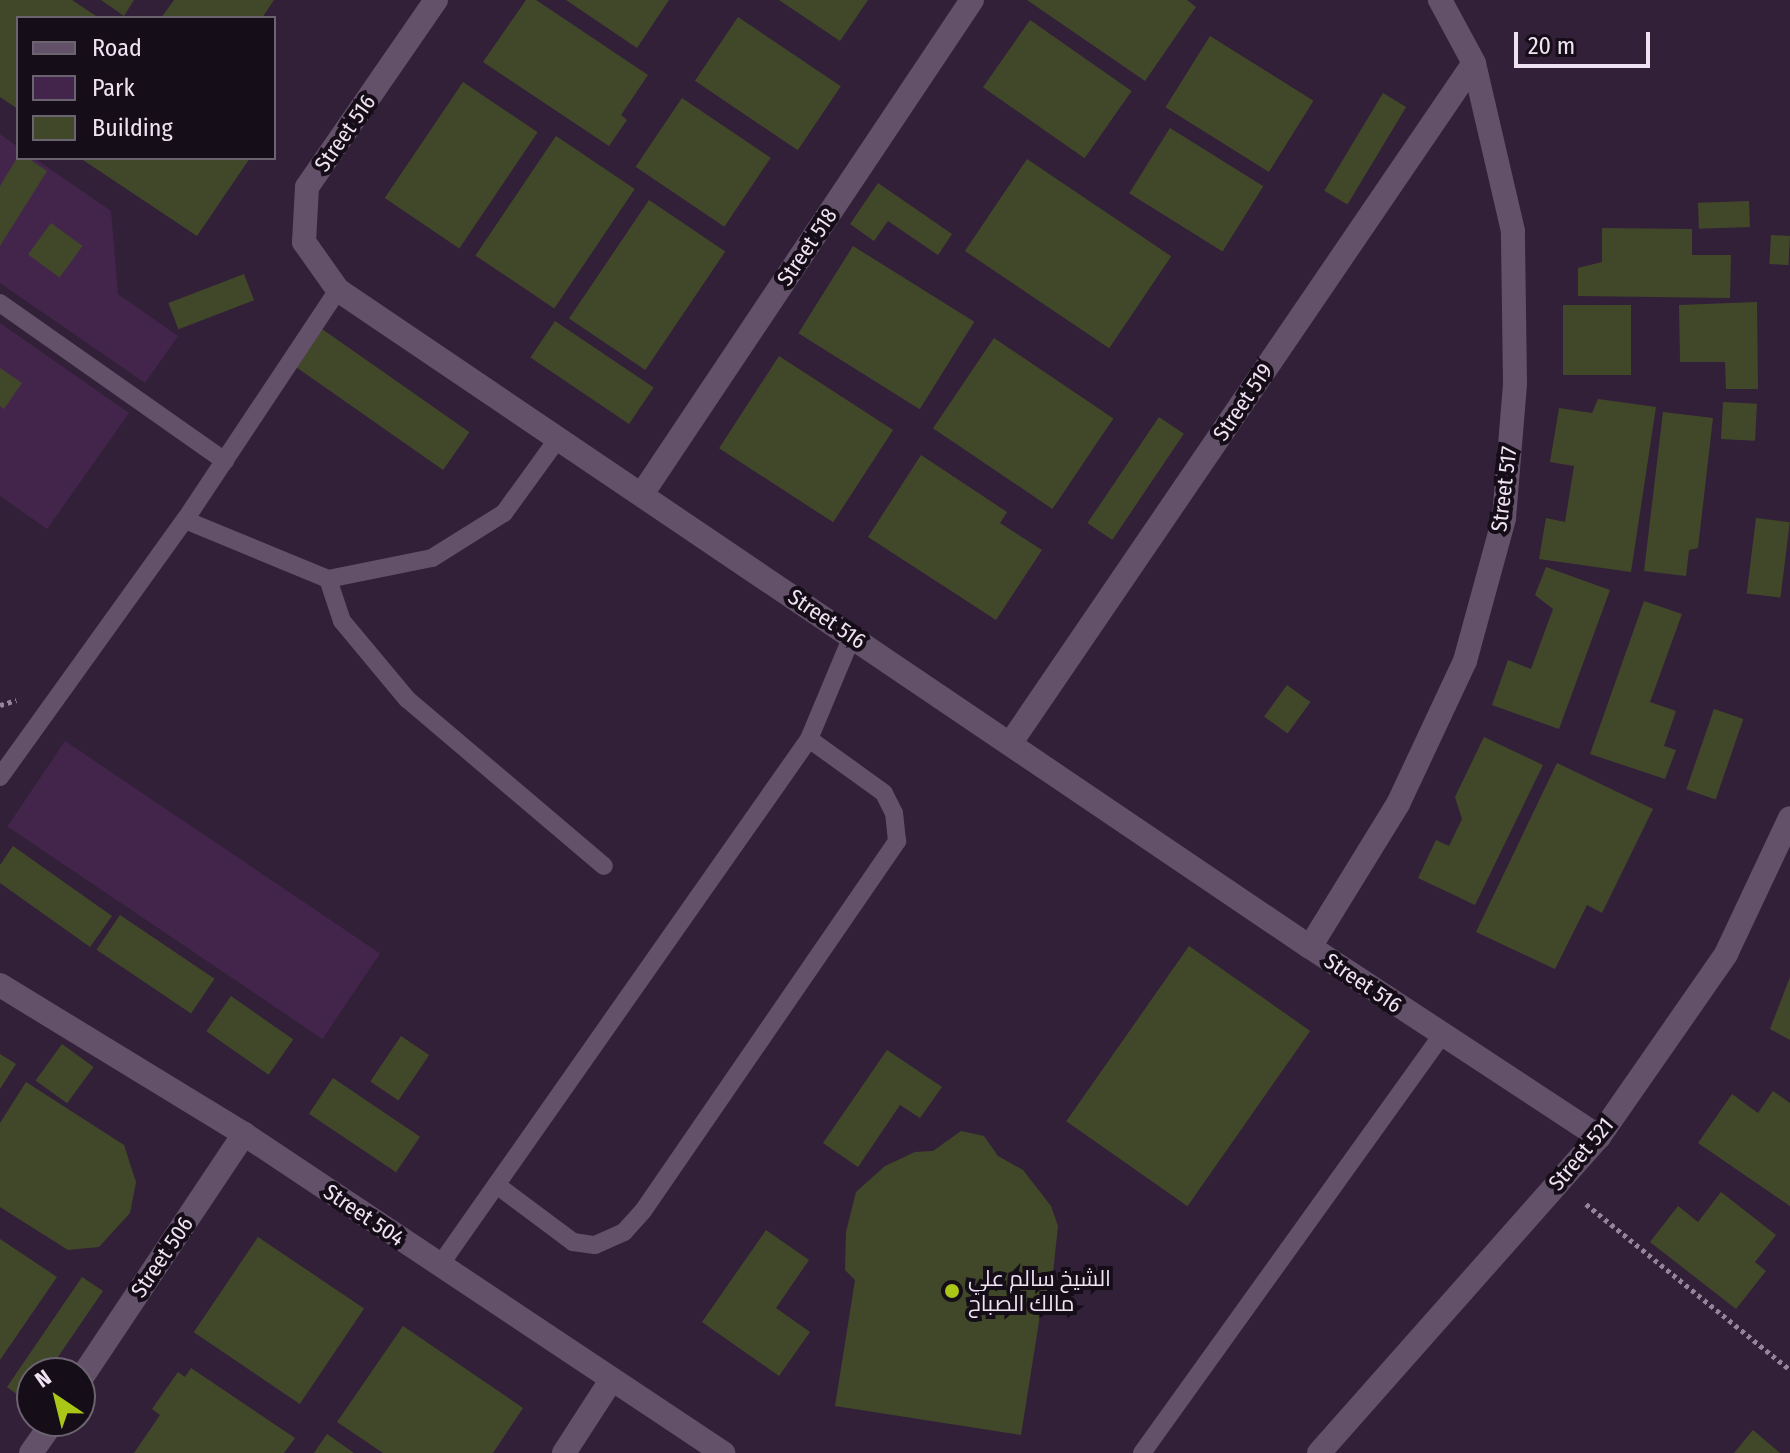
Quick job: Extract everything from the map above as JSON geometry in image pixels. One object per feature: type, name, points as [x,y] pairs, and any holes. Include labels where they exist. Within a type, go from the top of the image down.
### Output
[{"type":"street","name":"Street 516","points":[[436,0],[307,187],[304,242],[338,290],[1012,741],[1310,947],[1599,1137]]},
{"type":"street","name":"Street 518","points":[[642,494],[972,0]]},
{"type":"street","name":"Street 517","points":[[1310,947],[1398,804],[1465,661],[1504,518],[1515,383],[1513,231],[1474,63],[1440,0]]},
{"type":"street","name":"Street 519","points":[[1012,741],[1474,63]]},
{"type":"street","name":"Street 521","points":[[1319,1453],[1599,1137],[1726,954],[1790,818]]},
{"type":"street","name":"Street 504","points":[[0,985],[244,1134],[610,1382],[723,1453]]},
{"type":"street","name":"Street 506","points":[[95,1357],[244,1134]]},
{"type":"street","points":[[564,1453],[610,1382]]},
{"type":"lane","points":[[0,777],[185,520],[338,290]]},
{"type":"lane","points":[[0,303],[225,461]]},
{"type":"lane","points":[[185,520],[328,579],[432,558],[504,513],[559,437]]},
{"type":"lane","points":[[328,579],[342,621],[407,699],[604,866]]},
{"type":"lane","points":[[440,1265],[809,739],[852,636]]},
{"type":"lane","points":[[498,1186],[573,1242],[595,1245],[614,1236],[643,1211],[897,841],[894,813],[884,793],[809,739]]},
{"type":"lane","points":[[1142,1453],[1442,1035]]},
{"type":"path","points":[[1558,1182],[1790,1370]]},
{"type":"green space","points":[[0,134],[16,146],[16,160],[37,160],[111,211],[118,294],[178,336],[145,383],[0,283]]},
{"type":"green space","points":[[0,323],[129,413],[47,529],[0,496]]},
{"type":"green space","points":[[65,741],[380,953],[322,1039],[7,826]]},
{"type":"building","points":[[0,0],[72,0],[96,16],[16,16],[16,108],[0,97]]},
{"type":"building","points":[[101,0],[134,0],[124,16]]},
{"type":"building","points":[[174,0],[274,0],[263,16],[162,16]]},
{"type":"building","points":[[526,0],[536,0],[648,75],[621,115],[627,120],[609,146],[483,62]]},
{"type":"building","points":[[566,0],[669,0],[637,48]]},
{"type":"building","points":[[779,0],[868,0],[840,41]]},
{"type":"building","points":[[1027,0],[1187,0],[1196,7],[1145,81]]},
{"type":"building","points":[[738,17],[841,86],[798,150],[695,81]]},
{"type":"building","points":[[1030,20],[1132,91],[1085,158],[983,87]]},
{"type":"building","points":[[1210,36],[1313,101],[1269,172],[1165,107]]},
{"type":"building","points":[[463,82],[538,132],[459,248],[385,198]]},
{"type":"building","points":[[1383,93],[1406,107],[1347,205],[1324,191]]},
{"type":"building","points":[[682,98],[771,158],[724,227],[636,167]]},
{"type":"building","points":[[1170,128],[1263,186],[1222,252],[1129,193]]},
{"type":"building","points":[[556,136],[635,189],[554,309],[475,255]]},
{"type":"building","points":[[1027,159],[1171,256],[1109,348],[965,251]]},
{"type":"building","points":[[16,160],[31,160],[47,171],[0,246],[0,186]]},
{"type":"building","points":[[83,160],[249,160],[197,236]]},
{"type":"building","points":[[878,183],[952,234],[938,255],[888,221],[874,241],[850,224]]},
{"type":"building","points":[[649,200],[725,251],[645,370],[569,319]]},
{"type":"building","points":[[1749,201],[1750,227],[1699,229],[1698,203]]},
{"type":"building","points":[[51,223],[83,246],[60,277],[28,255]]},
{"type":"building","points":[[1602,228],[1692,229],[1692,255],[1731,255],[1730,298],[1578,296],[1578,268],[1602,262]]},
{"type":"building","points":[[1771,235],[1790,236],[1788,265],[1769,264]]},
{"type":"building","points":[[853,246],[974,322],[920,409],[798,333]]},
{"type":"building","points":[[244,274],[254,300],[178,329],[168,303]]},
{"type":"building","points":[[1757,302],[1758,389],[1726,389],[1725,362],[1680,362],[1679,305]]},
{"type":"building","points":[[1563,305],[1631,305],[1631,375],[1563,375]]},
{"type":"building","points":[[555,321],[654,388],[629,424],[530,357]]},
{"type":"building","points":[[322,329],[469,432],[443,470],[296,367]]},
{"type":"building","points":[[994,338],[1113,419],[1052,509],[933,428]]},
{"type":"building","points":[[779,356],[893,430],[833,522],[719,448]]},
{"type":"building","points":[[0,368],[22,383],[4,409],[0,406]]},
{"type":"building","points":[[1598,399],[1656,407],[1631,572],[1539,559],[1546,518],[1565,522],[1574,466],[1550,462],[1559,408],[1592,413]]},
{"type":"building","points":[[1723,402],[1757,404],[1755,441],[1721,439]]},
{"type":"building","points":[[1663,412],[1713,418],[1698,548],[1689,550],[1686,576],[1644,571]]},
{"type":"building","points":[[1159,417],[1184,434],[1112,540],[1087,523]]},
{"type":"building","points":[[921,455],[1007,512],[1000,523],[1042,550],[996,620],[868,537]]},
{"type":"building","points":[[1756,518],[1790,522],[1780,598],[1747,593]]},
{"type":"building","points":[[1546,567],[1610,590],[1559,729],[1492,705],[1508,660],[1531,669],[1553,609],[1535,595]]},
{"type":"building","points":[[1644,601],[1682,614],[1650,702],[1676,711],[1664,746],[1676,750],[1665,779],[1590,754]]},
{"type":"building","points":[[1287,685],[1310,702],[1288,734],[1264,717]]},
{"type":"building","points":[[1714,709],[1743,719],[1716,799],[1686,789]]},
{"type":"building","points":[[1484,737],[1543,765],[1475,905],[1418,878],[1436,840],[1449,846],[1462,819],[1455,797]]},
{"type":"building","points":[[1557,763],[1653,809],[1602,913],[1587,905],[1555,969],[1476,932]]},
{"type":"building","points":[[13,846],[112,916],[90,947],[0,883],[0,865]]},
{"type":"building","points":[[120,915],[215,979],[191,1014],[97,950]]},
{"type":"building","points":[[1189,946],[1310,1031],[1187,1206],[1066,1121]]},
{"type":"building","points":[[1790,977],[1790,1040],[1770,1029]]},
{"type":"building","points":[[231,996],[293,1040],[269,1075],[206,1031]]},
{"type":"building","points":[[401,1036],[429,1055],[398,1101],[370,1082]]},
{"type":"building","points":[[62,1044],[94,1067],[67,1103],[36,1080]]},
{"type":"building","points":[[887,1050],[942,1087],[920,1118],[900,1105],[858,1167],[823,1143]]},
{"type":"building","points":[[0,1054],[16,1064],[0,1089]]},
{"type":"building","points":[[333,1078],[420,1137],[396,1172],[309,1114]]},
{"type":"building","points":[[26,1082],[124,1145],[136,1182],[130,1213],[99,1247],[68,1250],[0,1207],[0,1123]]},
{"type":"building","points":[[1773,1091],[1790,1103],[1790,1206],[1698,1143],[1732,1094],[1758,1113]]},
{"type":"building","name":"الشيخ سالم علي مالك الصباح","points":[[961,1131],[984,1136],[998,1156],[1023,1170],[1051,1206],[1058,1226],[1050,1301],[1041,1309],[1021,1435],[835,1406],[855,1280],[845,1270],[846,1232],[856,1192],[885,1166],[915,1152],[933,1151]]},
{"type":"building","points":[[1721,1192],[1776,1235],[1755,1262],[1766,1271],[1736,1309],[1650,1242],[1678,1206],[1698,1222]]},
{"type":"building","points":[[766,1230],[809,1260],[776,1308],[810,1332],[779,1376],[702,1322]]},
{"type":"building","points":[[258,1237],[364,1309],[300,1404],[194,1332]]},
{"type":"building","points":[[0,1239],[57,1277],[0,1360]]},
{"type":"building","points":[[82,1277],[103,1291],[58,1357],[27,1357]]},
{"type":"building","points":[[403,1326],[523,1408],[493,1453],[383,1453],[337,1422]]},
{"type":"building","points":[[191,1368],[295,1438],[284,1453],[134,1453],[160,1415],[152,1409],[178,1372],[185,1377]]},
{"type":"building","points":[[16,1374],[16,1394],[7,1387]]},
{"type":"building","points":[[1753,1430],[1780,1453],[1734,1453]]},
{"type":"building","points":[[327,1434],[354,1453],[314,1453]]},
{"type":"place","name":"الشيخ سالم علي مالك الصباح","points":[[952,1291]]}]
